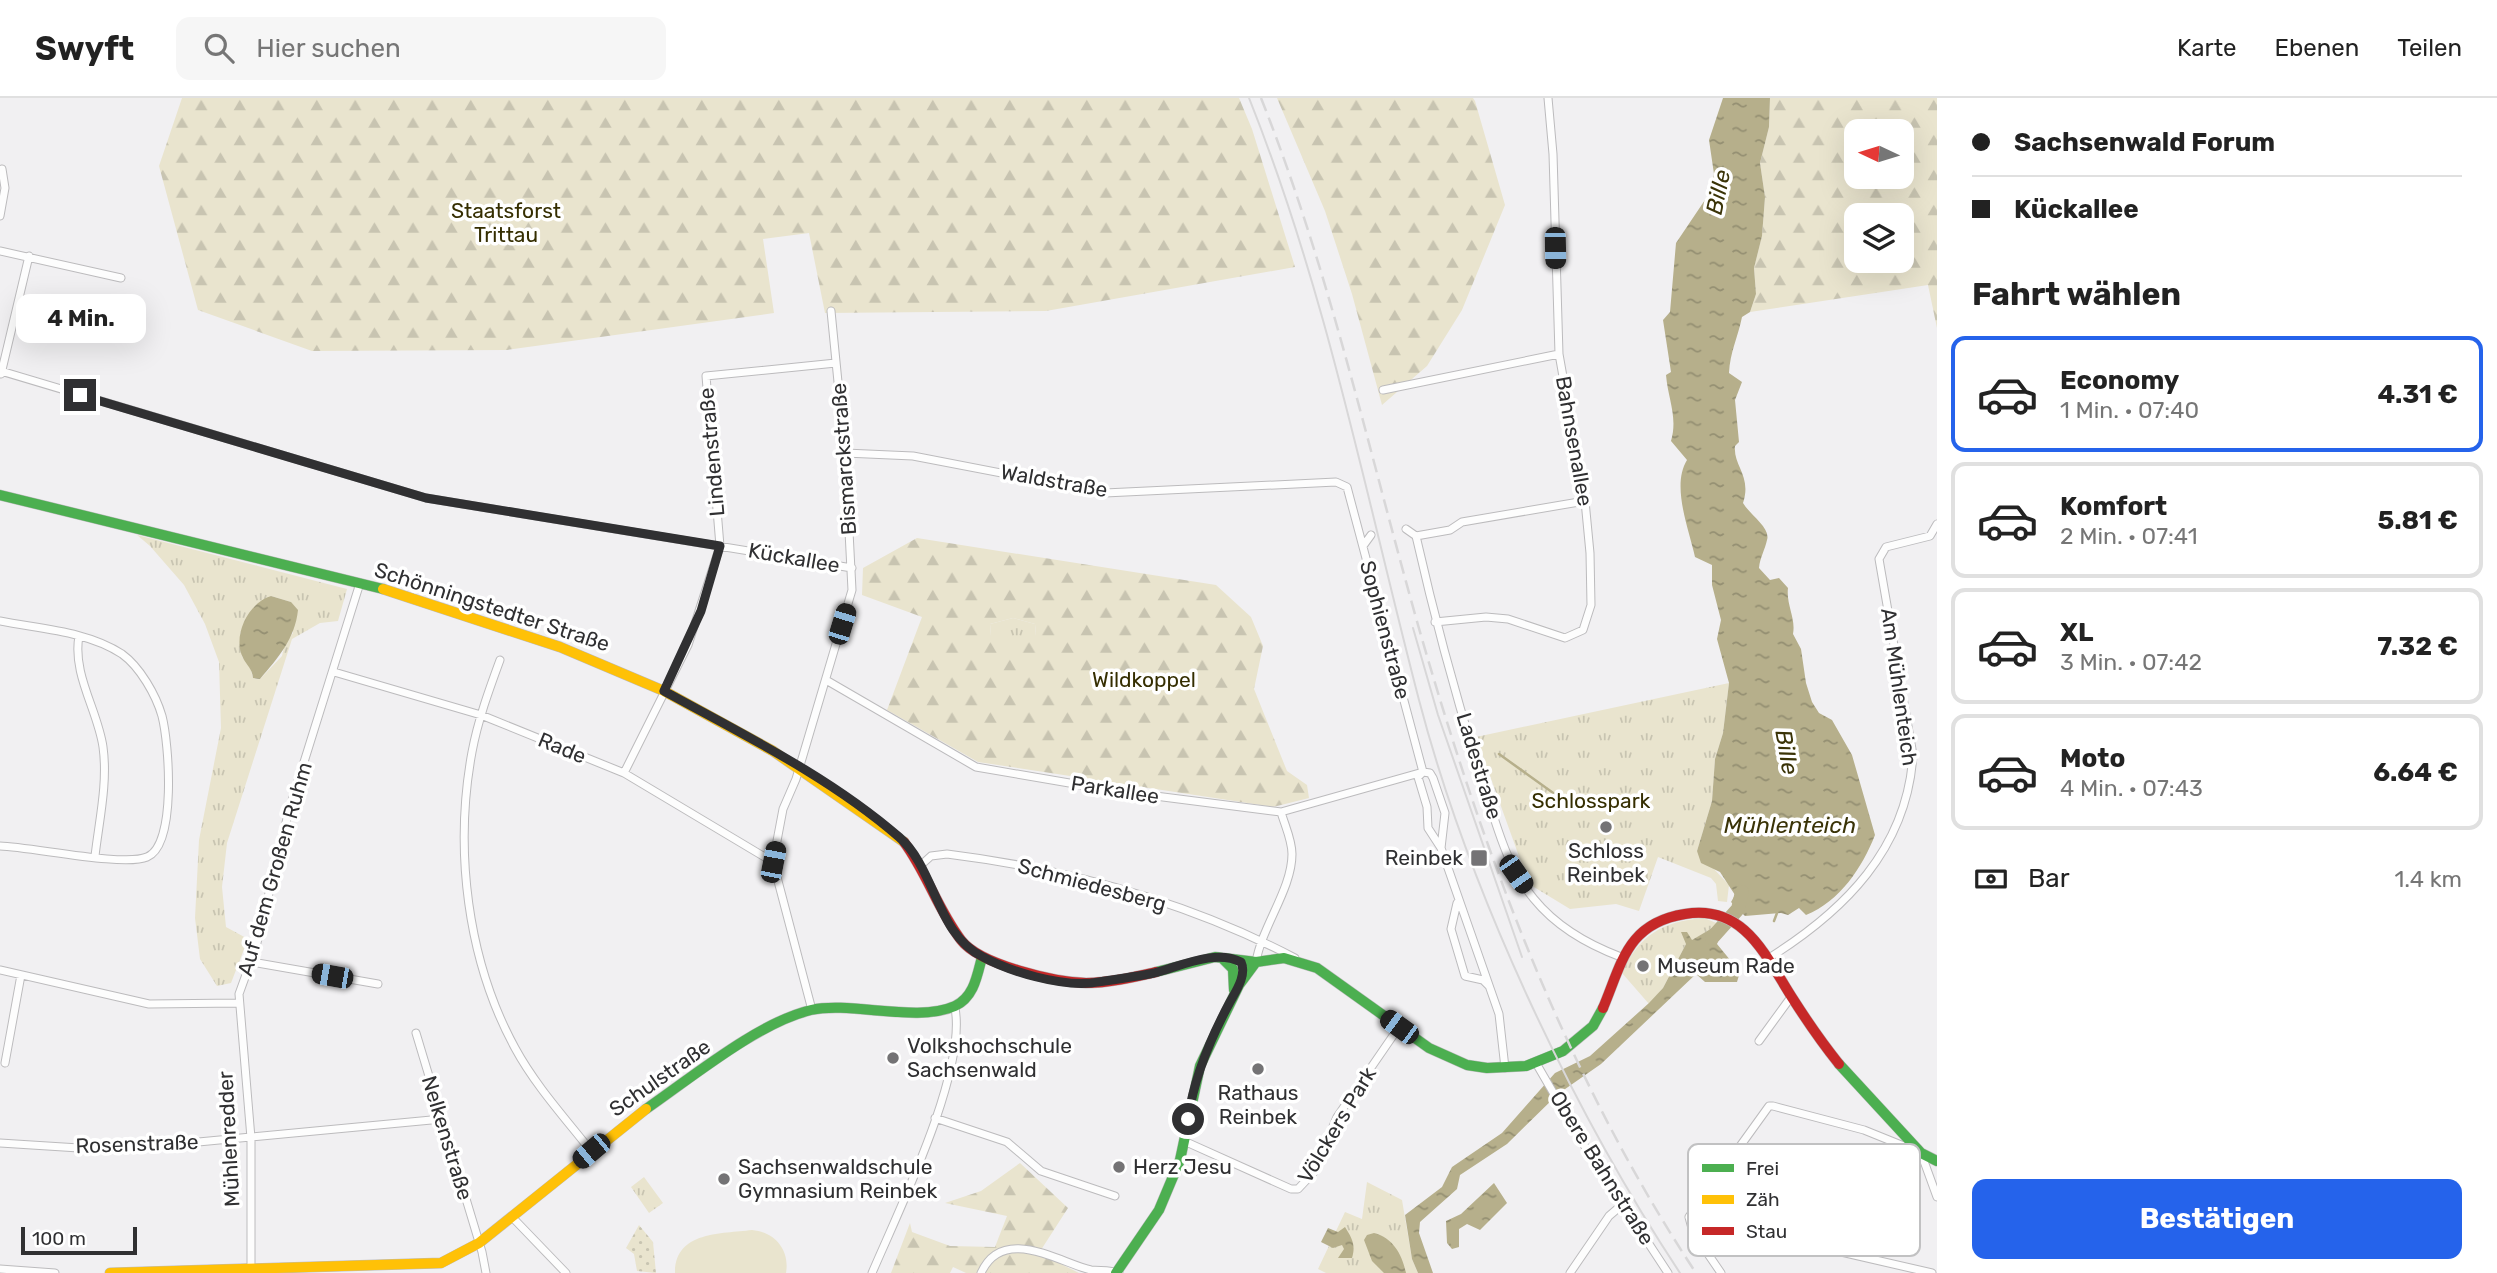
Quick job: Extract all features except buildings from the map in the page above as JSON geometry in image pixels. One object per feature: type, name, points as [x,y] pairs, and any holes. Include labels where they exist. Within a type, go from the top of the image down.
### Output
[{"type":"main road","name":"Schönningstedter Straße","points":[[0,495],[360,583],[560,647],[664,691],[799,767],[899,836],[921,865],[940,906],[962,942],[982,957]]},
{"type":"main road","points":[[955,1008],[970,996],[982,957],[1014,968],[1078,982],[1153,973],[1221,957],[1256,962],[1275,958],[1299,960],[1317,968],[1399,1027],[1460,1062],[1505,1068],[1536,1063],[1576,1044],[1591,1030],[1603,1009],[1621,957],[1633,940],[1650,925],[1676,914],[1713,914],[1740,925],[1758,941],[1791,997],[1829,1050],[1913,1144]]},
{"type":"main road","points":[[1221,957],[1233,969],[1234,996]]},
{"type":"main road","points":[[1117,1272],[1159,1210],[1180,1160],[1200,1066],[1239,985],[1244,967],[1240,960]]},
{"type":"main road","points":[[1239,985],[1256,962]]},
{"type":"main road","name":"Schulstraße","points":[[110,1273],[441,1263],[479,1243],[654,1103],[757,1033],[796,1014],[812,1010],[938,1011],[955,1008]]},
{"type":"main road","points":[[1921,1153],[1937,1161]]},
{"type":"street","name":"Bahnsenallee","points":[[1435,622],[1486,617],[1508,619],[1565,638],[1583,630],[1591,605],[1585,501],[1559,355],[1553,154],[1548,98]]},
{"type":"street","points":[[0,216],[5,188],[2,169]]},
{"type":"street","points":[[0,251],[121,278]]},
{"type":"street","points":[[1,374],[29,256]]},
{"type":"street","name":"Bismarckstraße","points":[[773,862],[783,809],[799,767],[852,590],[845,453],[831,311]]},
{"type":"street","points":[[1383,390],[1559,355]]},
{"type":"street","name":"Lindenstraße","points":[[624,773],[701,611],[720,546],[706,376],[836,363]]},
{"type":"street","name":"Kückallee","points":[[1,374],[426,498],[852,568]]},
{"type":"street","name":"Waldstraße","points":[[845,453],[913,456],[1105,493],[1336,482],[1347,487]]},
{"type":"street","name":"Sophienstraße","points":[[1347,487],[1423,772]]},
{"type":"street","points":[[1406,529],[1416,536],[1450,530],[1462,522],[1585,501]]},
{"type":"street","name":"Am Mühlenteich","points":[[1769,958],[1829,915],[1870,874],[1906,800],[1912,781],[1913,755],[1879,559],[1886,547],[1930,536],[1937,524]]},
{"type":"street","points":[[1363,546],[1371,535]]},
{"type":"street","name":"Ladestraße","points":[[1416,536],[1435,622],[1470,743],[1516,874],[1533,898],[1557,922],[1587,941],[1621,957]]},
{"type":"street","name":"Auf dem Großen Ruhm","points":[[0,970],[149,1004],[239,1003],[241,986],[252,962],[289,810],[360,583]]},
{"type":"street","points":[[0,621],[79,636],[124,655],[144,678],[161,715],[166,741],[166,815],[159,848],[149,856],[137,860],[32,847],[0,846]]},
{"type":"street","points":[[79,636],[79,661],[104,748],[105,771],[95,856]]},
{"type":"street","points":[[499,660],[481,715],[467,785],[465,852],[468,896],[484,973],[515,1050],[591,1151]]},
{"type":"street","name":"Rade","points":[[334,672],[481,715],[624,773],[773,862]]},
{"type":"street","name":"Parkallee","points":[[825,680],[976,767],[1116,791],[1281,812],[1423,772]]},
{"type":"street","name":"Sophienstraße","points":[[1423,772],[1418,777],[1427,807],[1428,828],[1441,848],[1490,986],[1503,1038],[1505,1068]]},
{"type":"street","name":"Sophienstraße","points":[[1423,772],[1433,778],[1445,813],[1441,848]]},
{"type":"street","points":[[1256,962],[1260,940],[1291,868],[1291,843],[1281,812]]},
{"type":"street","name":"Schmiedesberg","points":[[921,865],[931,856],[947,854],[1030,866],[1121,888],[1260,940],[1299,960]]},
{"type":"street","points":[[773,862],[812,1010]]},
{"type":"street","name":"Sophienstraße","points":[[1457,897],[1451,929],[1465,976],[1483,980],[1490,986]]},
{"type":"street","points":[[252,962],[378,984]]},
{"type":"street","points":[[5,1063],[21,975]]},
{"type":"street","points":[[1759,1041],[1791,997]]},
{"type":"street","name":"Mühlenredder","points":[[239,1003],[251,1138],[251,1270]]},
{"type":"street","points":[[872,1273],[936,1118],[951,1060],[955,1008]]},
{"type":"street","name":"Völckers Park","points":[[1184,1142],[1291,1189],[1298,1189],[1314,1172],[1337,1117],[1399,1027]]},
{"type":"street","name":"Nelkenstraße","points":[[416,1033],[479,1243],[485,1273]]},
{"type":"street","name":"Obere Bahnstraße","points":[[1536,1063],[1668,1273]]},
{"type":"street","points":[[1742,1144],[1769,1107],[1864,1130],[1899,1144]]},
{"type":"street","points":[[936,1118],[1007,1142],[1041,1171],[1115,1196]]},
{"type":"street","name":"Rosenstraße","points":[[0,1143],[79,1148],[167,1145],[442,1119]]},
{"type":"street","points":[[1921,1153],[1937,1198]]},
{"type":"street","points":[[1570,1273],[1609,1216],[1623,1204]]},
{"type":"street","points":[[513,1218],[566,1273]]},
{"type":"street","points":[[981,1273],[986,1264],[1001,1254],[1021,1250],[1063,1257],[1090,1269],[1117,1272]]},
{"type":"street","points":[[1709,1256],[1721,1273]]},
{"type":"street","points":[[1858,1256],[1932,1273]]},
{"type":"street","points":[[0,1269],[55,1273]]},
{"type":"green space","name":"Staatsforst Trittau","points":[[182,98],[1239,98],[1252,129],[1295,267],[1046,311],[825,313],[809,233],[763,239],[774,313],[507,350],[312,351],[198,310],[159,166]]},
{"type":"green space","points":[[1277,98],[1473,98],[1475,101],[1505,205],[1462,310],[1427,366],[1382,405],[1352,294],[1325,211]]},
{"type":"green space","points":[[1770,98],[1937,98],[1937,328],[1928,285],[1750,312],[1756,294],[1754,268],[1762,236],[1765,197],[1760,163],[1769,127]]},
{"type":"green space","points":[[137,535],[347,589],[338,621],[320,623],[292,639],[227,843],[222,887],[226,927],[248,939],[231,983],[217,986],[200,959],[195,918],[199,840],[221,728],[219,662],[205,624],[184,585]],"holes":[[[271,596],[291,602],[293,633],[285,643],[282,656],[260,679],[253,678],[250,666],[242,657],[240,633]]]},
{"type":"green space","name":"Wildkoppel","points":[[917,538],[1216,585],[1251,617],[1263,646],[1254,689],[1287,771],[1307,785],[1309,798],[1273,807],[978,762],[887,710],[922,617],[862,595],[863,568]],"holes":[[[1013,618],[1035,624],[1036,636],[991,636],[990,624]]]},
{"type":"green space","points":[[1013,618],[1035,624],[1036,636],[991,637],[990,624]]},
{"type":"green space","name":"Schlosspark","points":[[1729,683],[1723,733],[1715,759],[1712,801],[1697,851],[1729,885],[1727,902],[1718,901],[1716,884],[1711,878],[1658,857],[1639,911],[1616,904],[1570,909],[1529,884],[1476,737]]},
{"type":"green space","points":[[1704,918],[1719,924],[1686,944],[1663,988],[1649,1004],[1622,973],[1636,949],[1654,932],[1676,923]]},
{"type":"green space","points":[[1020,1163],[1068,1208],[1039,1253],[1079,1273],[966,1273],[953,1267],[950,1273],[891,1273],[910,1223],[912,1232],[950,1246],[995,1247],[1007,1216],[945,1203],[981,1191]]},
{"type":"green space","points":[[644,1177],[663,1203],[649,1213],[631,1187]]},
{"type":"green space","points":[[1367,1182],[1402,1200],[1412,1259],[1418,1273],[1326,1273],[1318,1269],[1345,1212],[1362,1219]]},
{"type":"green space","points":[[639,1225],[653,1242],[656,1273],[637,1271],[634,1254],[626,1248]]},
{"type":"green space","points":[[752,1230],[768,1234],[779,1244],[786,1257],[786,1273],[675,1273],[677,1259],[691,1242],[714,1234]]},
{"type":"water","name":"Mühlenteich","points":[[1723,98],[1770,98],[1769,127],[1760,163],[1765,197],[1762,236],[1754,268],[1756,294],[1750,312],[1742,317],[1729,373],[1742,382],[1735,400],[1739,442],[1735,446],[1735,453],[1744,478],[1743,503],[1766,531],[1767,540],[1759,568],[1770,580],[1779,578],[1788,588],[1793,634],[1801,649],[1812,702],[1819,713],[1832,720],[1852,755],[1875,835],[1864,859],[1848,882],[1829,901],[1806,915],[1799,908],[1788,915],[1781,913],[1745,916],[1731,902],[1735,895],[1720,872],[1701,863],[1697,851],[1712,801],[1715,759],[1723,733],[1729,683],[1717,639],[1721,620],[1712,585],[1712,565],[1695,557],[1683,508],[1681,482],[1687,460],[1671,441],[1673,416],[1666,375],[1671,372],[1663,320],[1670,312],[1676,243],[1711,191],[1714,174],[1709,140]]},
{"type":"water","points":[[271,596],[291,602],[298,610],[296,620],[279,656],[260,679],[253,678],[240,649],[241,631],[244,621],[255,606]]},
{"type":"water","points":[[1719,924],[1724,926],[1717,944],[1740,972],[1737,982],[1705,982],[1696,974],[1601,1064],[1558,1094],[1507,1144],[1460,1175],[1457,1189],[1420,1222],[1419,1233],[1433,1273],[1418,1273],[1412,1259],[1405,1215],[1442,1187],[1452,1167],[1502,1133],[1555,1073],[1590,1056],[1649,1003],[1663,988],[1686,944],[1681,932],[1687,932],[1692,940]]},
{"type":"water","points":[[1494,1183],[1507,1203],[1480,1230],[1467,1224],[1459,1229],[1459,1247],[1452,1249],[1447,1243],[1446,1221],[1461,1214]]},
{"type":"water","points":[[1345,1227],[1353,1242],[1352,1258],[1338,1258],[1344,1249],[1342,1245],[1333,1248],[1321,1242],[1328,1228],[1338,1232]]},
{"type":"water","points":[[1367,1235],[1381,1235],[1396,1248],[1406,1273],[1384,1273],[1372,1261],[1364,1240]]},
{"type":"waterway","points":[[1499,754],[1563,800]]},
{"type":"waterway","name":"Bille","points":[[1712,938],[1738,909],[1742,892]]},
{"type":"waterway","points":[[1774,921],[1777,913]]},
{"type":"tram line","points":[[1249,98],[1277,172],[1323,321],[1419,700],[1440,773],[1466,847],[1527,996],[1563,1070],[1600,1141],[1680,1273]]},
{"type":"tram line","points":[[1413,628],[1438,715],[1522,957]]},
{"type":"railway","points":[[1261,98],[1285,162],[1327,293],[1443,710],[1500,878],[1532,960],[1606,1120],[1649,1198],[1696,1273]]},
{"type":"traffic: fast","points":[[0,495],[383,589]]},
{"type":"traffic: fast","points":[[646,1109],[726,1052],[791,1016],[827,1008],[922,1013],[955,1006],[971,992],[982,957]]},
{"type":"traffic: fast","points":[[1156,972],[1215,957],[1256,962],[1284,958],[1317,968],[1429,1048],[1467,1065],[1487,1068],[1526,1066],[1563,1051],[1593,1026],[1603,1008]]},
{"type":"traffic: fast","points":[[1222,958],[1233,969],[1234,990]]},
{"type":"traffic: fast","points":[[1116,1273],[1159,1210],[1180,1160],[1200,1066],[1239,985],[1256,962]]},
{"type":"traffic: fast","points":[[1839,1064],[1913,1144]]},
{"type":"traffic: fast","points":[[1920,1152],[1937,1161]]},
{"type":"traffic: slow","points":[[383,589],[560,647],[664,691],[773,751],[904,842]]},
{"type":"traffic: slow","points":[[110,1273],[441,1263],[479,1243],[646,1109]]},
{"type":"traffic: jam","points":[[904,842],[961,940],[984,957],[1019,971],[1073,982],[1103,982],[1156,972]]},
{"type":"traffic: jam","points":[[1603,1008],[1629,947],[1650,926],[1685,914],[1706,913],[1723,917],[1738,925],[1763,951],[1804,1016],[1839,1064]]},
{"type":"place","name":"Schloss Reinbek","points":[[1606,827]]},
{"type":"place","name":"Reinbek","points":[[1479,858]]},
{"type":"place","name":"Museum Rade","points":[[1643,966]]},
{"type":"place","name":"Volkshochschule Sachsenwald","points":[[893,1058]]},
{"type":"place","name":"Rathaus Reinbek","points":[[1258,1069]]},
{"type":"place","name":"Herz Jesu","points":[[1119,1167]]},
{"type":"place","name":"Sachsenwaldschule Gymnasium Reinbek","points":[[724,1179]]},
{"type":"route","points":[[80,395],[426,498],[720,546],[688,645],[664,691],[799,767],[842,794],[899,836],[921,865],[940,906],[962,942],[982,957],[1014,968],[1053,979],[1088,983],[1153,973],[1215,957],[1240,960],[1244,967],[1239,985],[1200,1066],[1191,1096],[1188,1119]]}]
